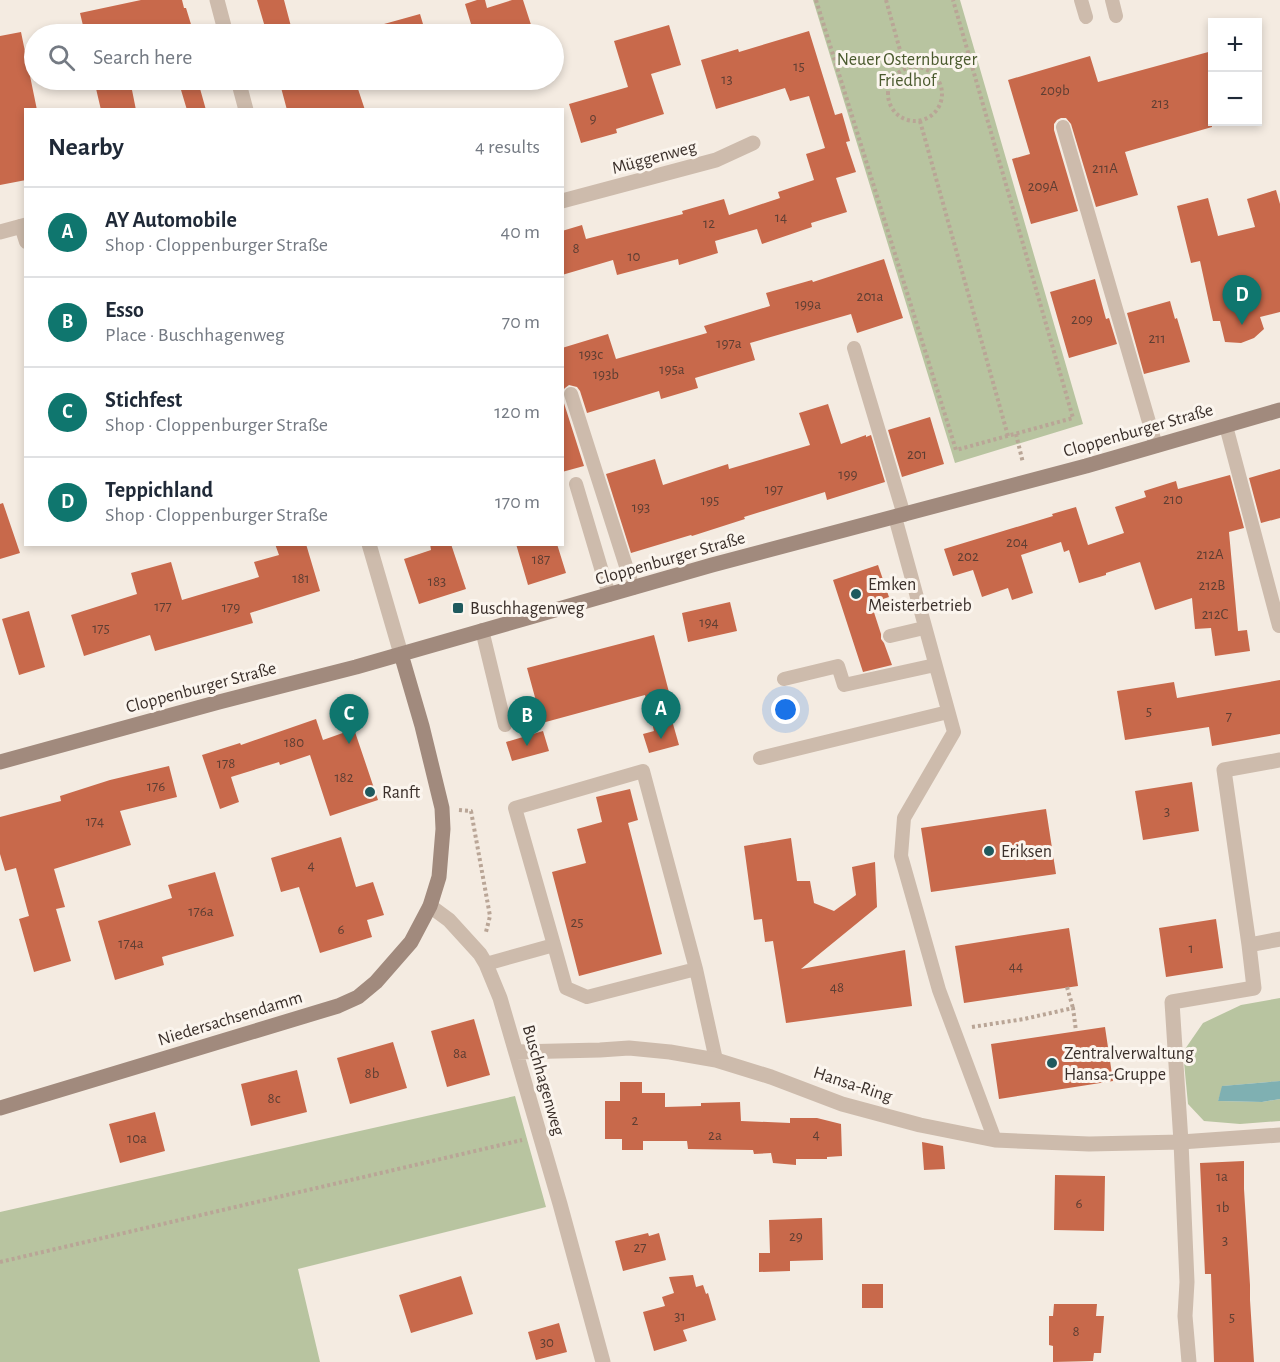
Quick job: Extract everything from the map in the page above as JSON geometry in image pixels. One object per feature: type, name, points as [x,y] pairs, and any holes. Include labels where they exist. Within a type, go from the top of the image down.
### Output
[{"type":"main road","name":"Cloppenburger Straße","points":[[0,762],[401,654],[712,565],[1028,481],[1280,410]]},
{"type":"main road","points":[[401,654],[442,808],[443,829],[439,877],[430,906]]},
{"type":"main road","name":"Niedersachsendamm","points":[[0,1108],[338,1006],[358,997],[376,982],[411,942],[430,906]]},
{"type":"street","points":[[217,0],[223,24]]},
{"type":"street","points":[[241,90],[245,108]]},
{"type":"street","name":"Müggenweg","points":[[564,200],[716,160],[753,143]]},
{"type":"street","points":[[0,232],[23,226]]},
{"type":"street","points":[[370,546],[401,654]]},
{"type":"street","points":[[1190,1362],[1185,1316],[1187,1282],[1172,1002],[1254,988],[1224,770],[1280,760]]},
{"type":"street","name":"Buschhagenweg","points":[[430,906],[449,920],[480,954],[500,998],[603,1362]]},
{"type":"street","points":[[1249,945],[1280,939]]},
{"type":"street","name":"Hansa-Ring","points":[[516,1052],[629,1048],[716,1060],[771,1077],[842,1104],[920,1125],[995,1140],[1089,1144],[1181,1142],[1280,1135]]},
{"type":"lane","points":[[1082,0],[1086,17]]},
{"type":"lane","points":[[1112,0],[1116,16]]},
{"type":"lane","points":[[1063,127],[1156,446]]},
{"type":"lane","points":[[854,348],[899,516],[924,628],[954,732],[904,818],[901,856],[939,990],[995,1140]]},
{"type":"lane","points":[[571,394],[633,588]]},
{"type":"lane","points":[[1226,426],[1279,626]]},
{"type":"lane","points":[[576,484],[609,595]]},
{"type":"lane","points":[[890,636],[924,628]]},
{"type":"lane","points":[[482,630],[505,725]]},
{"type":"lane","points":[[784,679],[838,666],[844,685],[935,665]]},
{"type":"lane","points":[[760,758],[948,712]]},
{"type":"lane","points":[[696,969],[587,997],[566,988],[515,808],[643,771],[696,969],[716,1060]]},
{"type":"lane","points":[[486,964],[554,945]]},
{"type":"path","points":[[816,0],[956,450],[1072,418],[953,0]]},
{"type":"path","points":[[886,0],[905,68]]},
{"type":"path","points":[[916,66],[936,76],[942,89],[942,100],[938,110],[930,117],[920,121],[902,118],[895,112],[889,100],[892,80],[905,68],[916,66]]},
{"type":"path","points":[[920,121],[1008,436]]},
{"type":"path","points":[[1016,434],[1028,481]]},
{"type":"path","points":[[442,808],[471,811],[490,916],[485,935]]},
{"type":"path","points":[[1067,987],[1076,1031]]},
{"type":"path","points":[[953,1030],[1024,1019],[1073,1008]]},
{"type":"path","points":[[0,1262],[540,1136]]},
{"type":"green space","name":"Neuer Osternburger Friedhof","points":[[813,0],[960,0],[1083,424],[955,463]]},
{"type":"green space","points":[[1280,998],[1280,1081],[1223,1086],[1218,1101],[1262,1102],[1280,1099],[1280,1121],[1240,1124],[1204,1121],[1188,1104],[1183,1052],[1203,1023],[1241,1005]]},
{"type":"green space","points":[[515,1096],[546,1207],[298,1269],[320,1362],[0,1362],[0,1212]]},
{"type":"water","points":[[1280,1081],[1280,1099],[1262,1102],[1218,1101],[1222,1086]]},
{"type":"building","points":[[141,0],[182,0],[191,24],[83,24],[80,13]]},
{"type":"building","points":[[257,0],[284,0],[290,24],[264,24]]},
{"type":"building","points":[[485,0],[487,8],[512,0],[523,0],[531,24],[471,24],[465,4]]},
{"type":"building","points":[[420,14],[423,24],[384,24]]},
{"type":"building","points":[[669,25],[681,65],[651,74],[664,114],[616,129],[617,133],[581,143],[569,104],[628,87],[614,41]]},
{"type":"building","points":[[809,31],[835,115],[842,113],[850,141],[846,142],[856,172],[836,178],[847,212],[811,223],[812,227],[762,244],[757,229],[715,241],[718,253],[679,265],[678,259],[617,275],[613,260],[564,274],[564,230],[582,225],[586,239],[683,214],[682,211],[724,199],[729,215],[780,198],[778,192],[814,180],[806,154],[825,148],[809,96],[790,101],[785,88],[716,109],[701,60],[738,49],[739,52]]},
{"type":"building","points":[[21,32],[24,47],[24,90],[33,90],[37,108],[24,108],[24,180],[0,185],[0,36]]},
{"type":"building","points":[[1208,52],[1208,126],[1212,127],[1125,152],[1138,195],[1096,207],[1071,124],[1066,118],[1057,120],[1054,130],[1078,211],[1031,224],[1012,159],[1030,154],[1008,80],[1090,56],[1098,82]]},
{"type":"building","points":[[96,90],[132,90],[136,108],[101,108]]},
{"type":"building","points":[[181,90],[200,90],[205,108],[186,108]]},
{"type":"building","points":[[282,90],[358,90],[364,108],[286,108]]},
{"type":"building","points":[[1276,190],[1280,204],[1280,312],[1260,317],[1264,329],[1254,338],[1241,343],[1225,342],[1220,321],[1213,321],[1200,261],[1191,263],[1177,206],[1208,198],[1218,236],[1255,227],[1247,199]]},
{"type":"building","points":[[884,259],[903,318],[857,333],[851,314],[750,343],[755,360],[695,378],[698,388],[661,399],[659,391],[587,413],[577,387],[569,385],[564,389],[564,347],[608,334],[616,359],[707,333],[704,326],[770,306],[766,293],[812,280],[813,282]]},
{"type":"building","points":[[1095,279],[1106,319],[1109,318],[1117,344],[1069,358],[1050,292]]},
{"type":"building","points":[[1170,301],[1190,362],[1144,374],[1127,313]]},
{"type":"building","points":[[564,403],[584,466],[564,471]]},
{"type":"building","points":[[828,404],[841,444],[871,435],[885,482],[827,500],[825,492],[692,536],[631,553],[606,474],[655,459],[663,485],[728,464],[729,469],[810,445],[799,413]]},
{"type":"building","points":[[930,417],[944,464],[902,477],[888,430]]},
{"type":"building","points":[[1280,469],[1280,518],[1261,523],[1249,478]]},
{"type":"building","points":[[1230,475],[1244,528],[1229,532],[1238,631],[1247,630],[1250,651],[1215,656],[1211,628],[1195,629],[1192,598],[1155,610],[1140,562],[1079,583],[1069,550],[1064,552],[1061,542],[1021,555],[1033,593],[1012,600],[1008,588],[982,597],[973,570],[953,576],[944,549],[1076,507],[1088,545],[1124,533],[1115,507],[1146,497],[1144,491],[1176,481],[1178,489]]},
{"type":"building","points":[[3,503],[20,553],[0,559],[0,504]]},
{"type":"building","points":[[276,546],[307,546],[320,591],[250,613],[253,623],[155,651],[150,635],[84,656],[71,615],[137,594],[131,573],[171,562],[182,600],[259,577],[254,562],[279,555]]},
{"type":"building","points":[[430,546],[452,546],[466,589],[419,604],[404,559],[431,550]]},
{"type":"building","points":[[517,546],[558,546],[566,573],[528,585]]},
{"type":"building","points":[[878,565],[889,597],[871,603],[881,639],[892,665],[863,672],[833,580]]},
{"type":"building","points":[[730,602],[737,631],[688,642],[682,613]]},
{"type":"building","points":[[29,611],[45,667],[19,675],[2,619]]},
{"type":"building","points":[[654,635],[675,715],[671,717],[679,745],[649,753],[643,734],[654,731],[645,695],[542,723],[527,668]]},
{"type":"building","points":[[1280,680],[1280,734],[1212,746],[1209,727],[1125,740],[1117,691],[1174,682],[1177,698]]},
{"type":"building","points":[[316,719],[323,740],[354,729],[378,800],[330,816],[310,755],[231,777],[239,802],[220,809],[202,755],[240,743],[241,745]]},
{"type":"building","points":[[543,731],[549,751],[512,761],[506,742]]},
{"type":"building","points":[[169,766],[177,797],[120,811],[131,845],[54,869],[65,907],[56,909],[71,961],[34,972],[19,919],[29,916],[16,868],[5,871],[0,854],[0,817],[61,801],[60,796],[110,780]]},
{"type":"building","points":[[1192,782],[1199,831],[1143,840],[1135,791]]},
{"type":"building","points":[[630,789],[638,820],[628,823],[662,954],[579,976],[552,872],[586,863],[577,829],[602,822],[596,797]]},
{"type":"building","name":"Eriksen","points":[[1046,809],[1056,874],[931,892],[921,828]]},
{"type":"building","points":[[341,837],[356,887],[373,882],[384,915],[367,920],[372,937],[320,953],[299,887],[281,892],[271,858]]},
{"type":"building","points":[[791,838],[797,881],[810,881],[814,903],[834,911],[856,895],[852,867],[875,862],[877,907],[801,969],[905,950],[912,1006],[786,1023],[773,941],[765,942],[762,919],[754,920],[744,846]]},
{"type":"building","points":[[215,872],[234,936],[162,957],[164,965],[115,980],[98,921],[172,898],[168,885]]},
{"type":"building","points":[[1216,919],[1223,968],[1166,977],[1159,928]]},
{"type":"building","points":[[1069,928],[1078,986],[964,1003],[955,946]]},
{"type":"building","points":[[474,1019],[490,1075],[447,1087],[431,1031]]},
{"type":"building","name":"Zentralverwaltung Hansa-Gruppe","points":[[1105,1027],[1113,1081],[999,1099],[991,1044]]},
{"type":"building","points":[[393,1042],[407,1088],[350,1104],[337,1058]]},
{"type":"building","points":[[297,1070],[307,1112],[251,1126],[241,1084]]},
{"type":"building","points":[[620,1082],[642,1082],[642,1093],[665,1093],[665,1107],[740,1102],[741,1121],[790,1123],[790,1118],[817,1118],[841,1124],[842,1156],[827,1157],[827,1159],[796,1159],[796,1165],[773,1163],[771,1153],[754,1154],[753,1150],[688,1149],[687,1141],[643,1141],[643,1150],[622,1150],[622,1139],[605,1139],[605,1101],[620,1101]]},
{"type":"building","points":[[155,1112],[165,1151],[120,1163],[109,1124]]},
{"type":"building","points":[[922,1142],[943,1146],[945,1169],[924,1170]]},
{"type":"building","points":[[1244,1161],[1254,1362],[1214,1362],[1211,1274],[1205,1274],[1200,1163]]},
{"type":"building","points":[[1055,1175],[1105,1176],[1104,1231],[1054,1230]]},
{"type":"building","points":[[822,1218],[823,1260],[790,1261],[790,1271],[759,1272],[759,1253],[770,1253],[769,1220]]},
{"type":"building","points":[[648,1233],[649,1236],[659,1233],[666,1260],[623,1271],[615,1241]]},
{"type":"building","points":[[693,1275],[696,1287],[703,1285],[706,1294],[708,1293],[716,1320],[683,1330],[687,1341],[654,1351],[643,1312],[665,1306],[662,1297],[674,1293],[669,1277]]},
{"type":"building","points":[[461,1276],[473,1314],[411,1333],[399,1295]]},
{"type":"building","points":[[862,1284],[883,1284],[883,1308],[862,1308]]},
{"type":"building","points":[[1054,1304],[1097,1304],[1096,1316],[1104,1316],[1101,1353],[1094,1353],[1093,1361],[1053,1362],[1053,1346],[1049,1345],[1049,1316],[1053,1316]]},
{"type":"building","points":[[559,1323],[567,1352],[536,1360],[528,1332]]},
{"type":"place","name":"Teppichland","points":[[1242,325]]},
{"type":"place","name":"Emken Meisterbetrieb","points":[[856,594]]},
{"type":"place","name":"Buschhagenweg","points":[[458,608]]},
{"type":"place","name":"AY Automobile","points":[[661,739]]},
{"type":"place","name":"Stichfest","points":[[349,744]]},
{"type":"place","name":"Esso","points":[[527,746]]},
{"type":"place","name":"Ranft","points":[[370,792]]},
{"type":"place","name":"Eriksen","points":[[989,851]]},
{"type":"place","name":"Zentralverwaltung Hansa-Gruppe","points":[[1052,1063]]}]
